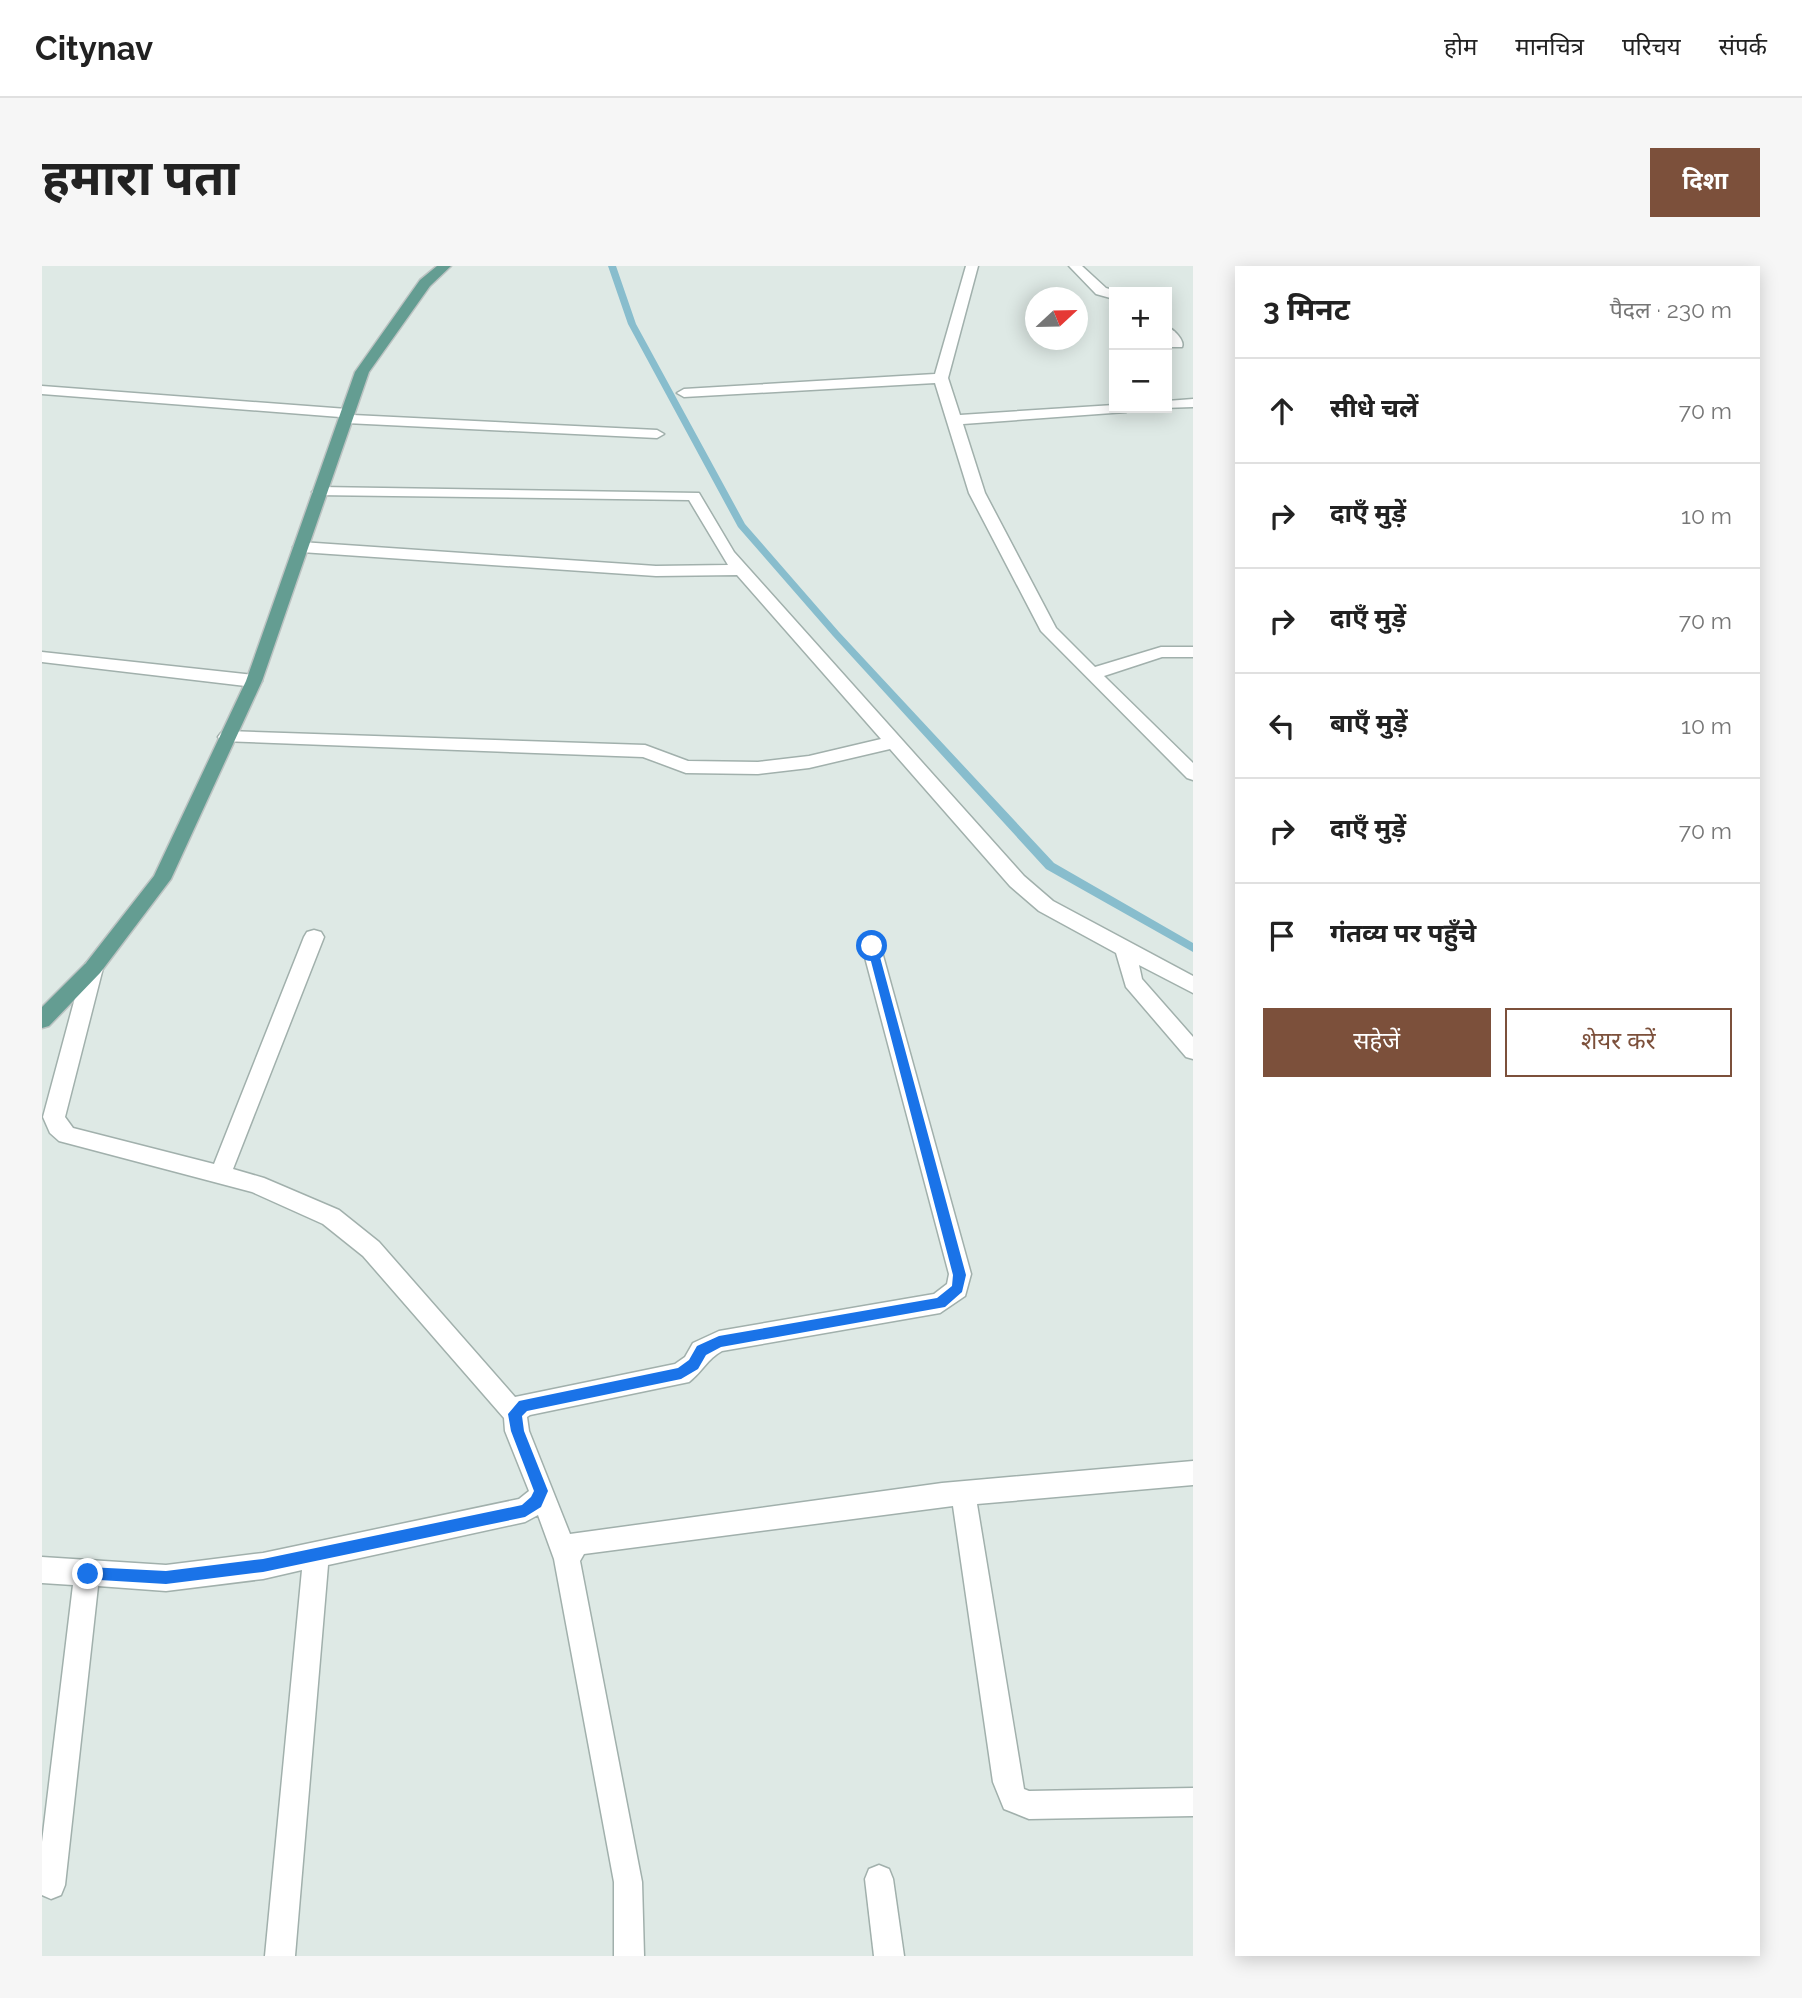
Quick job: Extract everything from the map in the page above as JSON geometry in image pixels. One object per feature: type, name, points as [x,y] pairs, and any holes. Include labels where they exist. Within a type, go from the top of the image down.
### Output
[{"type":"main road","points":[[42,1020],[93,968],[162,880],[254,681],[362,372],[425,283],[445,266]]},
{"type":"street","points":[[971,266],[941,378],[977,493],[1049,631],[1193,774]]},
{"type":"street","points":[[1075,266],[1101,291],[1109,293]]},
{"type":"street","points":[[1172,338],[1177,344]]},
{"type":"street","points":[[684,393],[941,378]]},
{"type":"street","points":[[42,390],[346,416],[657,434]]},
{"type":"street","points":[[1172,405],[1193,403]]},
{"type":"street","points":[[954,420],[1109,409]]},
{"type":"street","points":[[320,492],[687,494],[697,500],[727,554],[1017,881],[1046,906],[1193,985]]},
{"type":"street","points":[[301,547],[656,571],[741,569]]},
{"type":"street","points":[[1092,674],[1153,653],[1193,652]]},
{"type":"street","points":[[42,657],[254,681]]},
{"type":"street","points":[[227,737],[645,751],[701,769],[758,768],[809,762],[894,743]]},
{"type":"street","points":[[220,1175],[314,937]]},
{"type":"street","points":[[515,1414],[523,1405],[681,1374],[693,1364],[701,1350],[719,1341],[940,1303],[957,1289],[960,1275],[872,946]]},
{"type":"street","points":[[1125,949],[1133,982],[1193,1051]]},
{"type":"street","points":[[93,968],[54,1117],[57,1127],[66,1135],[256,1184],[331,1217],[372,1249],[515,1414],[517,1431],[567,1559],[628,1882],[629,1956]]},
{"type":"street","points":[[567,1559],[577,1543],[597,1539],[963,1493],[1193,1473]]},
{"type":"street","points":[[42,1570],[166,1578],[263,1566],[525,1510],[536,1502],[541,1491]]},
{"type":"street","points":[[963,1493],[1007,1782],[1014,1799],[1029,1805],[1193,1802]]},
{"type":"street","points":[[280,1956],[316,1554]]},
{"type":"street","points":[[51,1885],[88,1574]]},
{"type":"street","points":[[879,1880],[889,1956]]},
{"type":"waterway","points":[[612,266],[632,324],[741,525],[836,634],[1050,866],[1193,948]]},
{"type":"route","points":[[88,1574],[166,1578],[263,1566],[525,1510],[536,1502],[541,1491],[517,1431],[515,1414],[523,1405],[681,1374],[693,1364],[701,1350],[719,1341],[940,1303],[957,1289],[960,1275],[872,946]]}]
